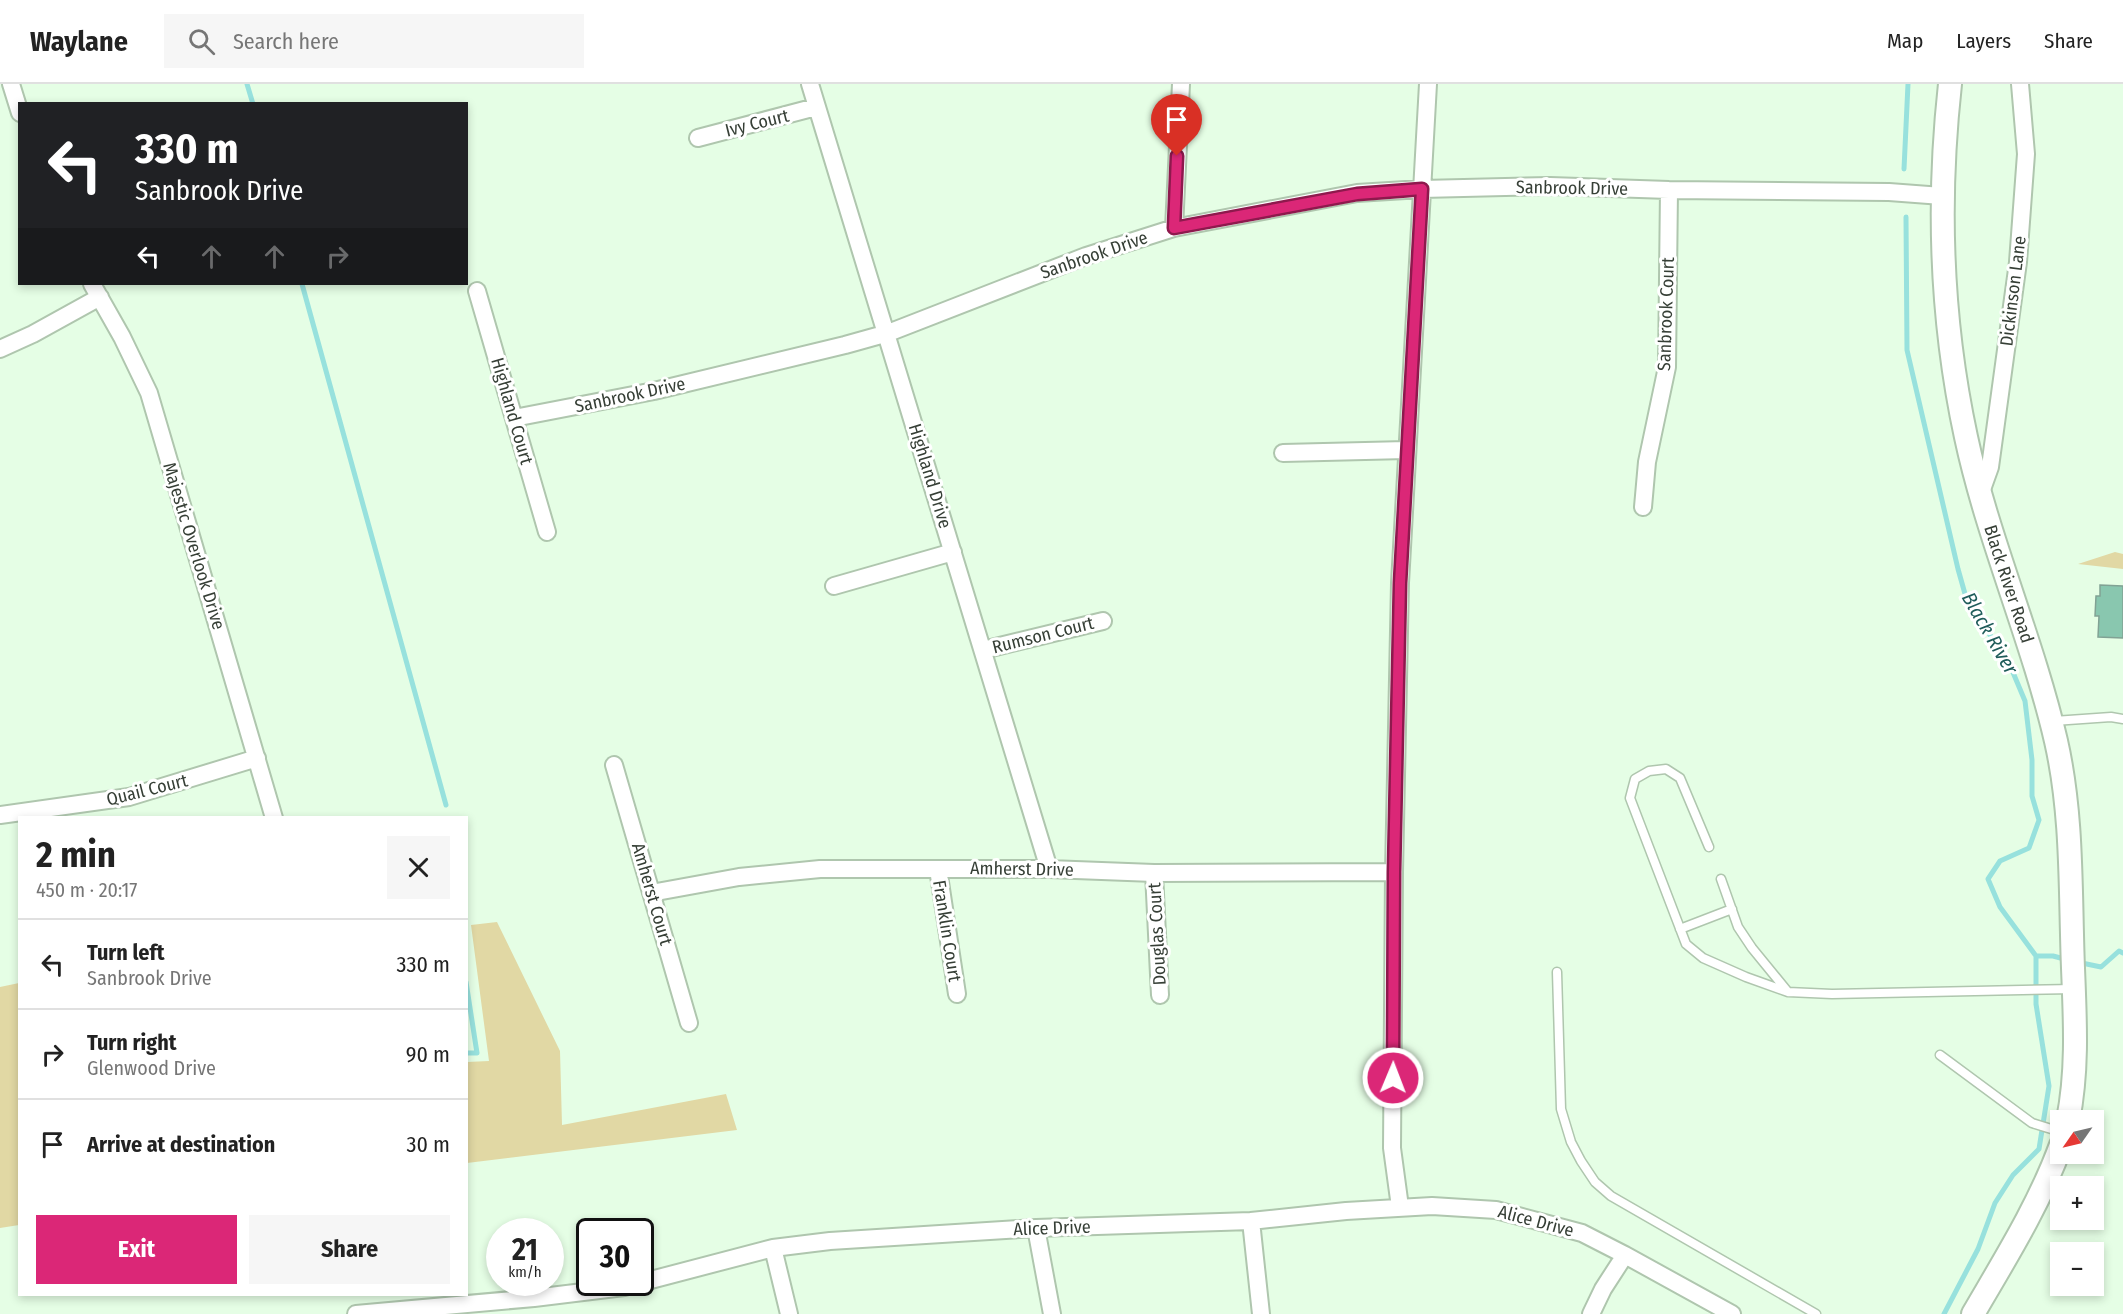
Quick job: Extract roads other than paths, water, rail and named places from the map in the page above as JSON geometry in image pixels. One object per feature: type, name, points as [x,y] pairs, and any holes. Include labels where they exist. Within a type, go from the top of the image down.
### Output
[{"type":"street","points":[[11,84],[18,107]]},
{"type":"street","name":"Highland Drive","points":[[810,84],[888,333],[1049,869]]},
{"type":"street","points":[[1174,228],[1181,84]]},
{"type":"street","points":[[1400,1207],[1392,1148],[1394,872],[1400,583],[1428,84]]},
{"type":"street","name":"Black River Road","points":[[1950,84],[1944,136],[1943,264],[1956,389],[1980,495],[2050,722],[2064,790],[2069,835],[2076,1043],[2070,1110]]},
{"type":"street","name":"Dickinson Lane","points":[[1980,495],[1990,467],[2018,262],[2026,154],[2020,84]]},
{"type":"street","name":"Ivy Court","points":[[698,138],[816,107]]},
{"type":"street","name":"Sanbrook Drive","points":[[514,418],[665,388],[888,333],[1086,256],[1174,228],[1357,194],[1422,189],[1550,186],[1670,190],[1889,192],[1942,196]]},
{"type":"street","name":"Sanbrook Court","points":[[1643,507],[1647,462],[1667,367],[1670,190]]},
{"type":"street","points":[[0,349],[33,334],[96,290]]},
{"type":"street","name":"Majestic Overlook Drive","points":[[96,290],[149,393],[273,816]]},
{"type":"street","name":"Highland Court","points":[[477,291],[547,532]]},
{"type":"street","points":[[1283,453],[1406,450]]},
{"type":"street","points":[[834,586],[953,552]]},
{"type":"street","name":"Rumson Court","points":[[983,650],[1103,621]]},
{"type":"street","name":"Quail Court","points":[[0,815],[129,797],[257,758]]},
{"type":"street","name":"Amherst Court","points":[[614,765],[689,1023]]},
{"type":"street","name":"Amherst Drive","points":[[651,893],[707,882],[820,869],[1049,869],[1154,873],[1394,872]]},
{"type":"street","name":"Franklin Court","points":[[938,869],[957,994]]},
{"type":"street","name":"Douglas Court","points":[[1154,873],[1160,995]]},
{"type":"street","points":[[1973,1314],[2028,1221],[2054,1164]]},
{"type":"street","name":"Alice Drive","points":[[356,1314],[534,1298],[624,1287],[773,1248],[830,1241],[1036,1228],[1251,1221],[1432,1206],[1496,1209],[1582,1233],[1732,1314]]},
{"type":"street","points":[[1251,1221],[1261,1314]]},
{"type":"street","points":[[1036,1228],[1052,1314]]},
{"type":"street","points":[[773,1248],[789,1314]]},
{"type":"street","points":[[1591,1314],[1603,1289],[1625,1255]]},
{"type":"lane","points":[[2050,722],[2111,717],[2123,719]]},
{"type":"lane","points":[[1709,847],[1680,778],[1666,769],[1649,771],[1635,779],[1630,798],[1686,944],[1703,958],[1746,977],[1788,992],[1832,993],[2046,989],[2073,978]]},
{"type":"lane","points":[[1721,879],[1738,927],[1788,992]]},
{"type":"lane","points":[[1680,929],[1732,909]]},
{"type":"lane","points":[[1557,972],[1561,1109],[1571,1142],[1595,1182],[1611,1196],[1802,1310],[1816,1314]]},
{"type":"lane","points":[[1940,1055],[2032,1123],[2050,1129]]},
{"type":"waterway","points":[[247,84],[252,102]]},
{"type":"waterway","name":"Black River","points":[[1904,169],[1908,84]]},
{"type":"waterway","name":"Black River","points":[[1906,217],[1907,350],[1958,569],[1967,601],[2009,663],[2025,701],[2032,760],[2032,796],[2039,820],[2029,848],[2000,861],[1988,879],[2000,907],[2036,956],[2053,956],[2068,960]]},
{"type":"waterway","points":[[302,285],[446,805]]},
{"type":"waterway","name":"Black River","points":[[2077,962],[2101,967],[2119,951],[2123,953]]},
{"type":"waterway","points":[[1944,1314],[1978,1249],[1995,1203],[2013,1175],[2039,1149],[2049,1086],[2036,1004],[2036,956]]},
{"type":"waterway","points":[[468,995],[477,1053],[468,1053]]}]
